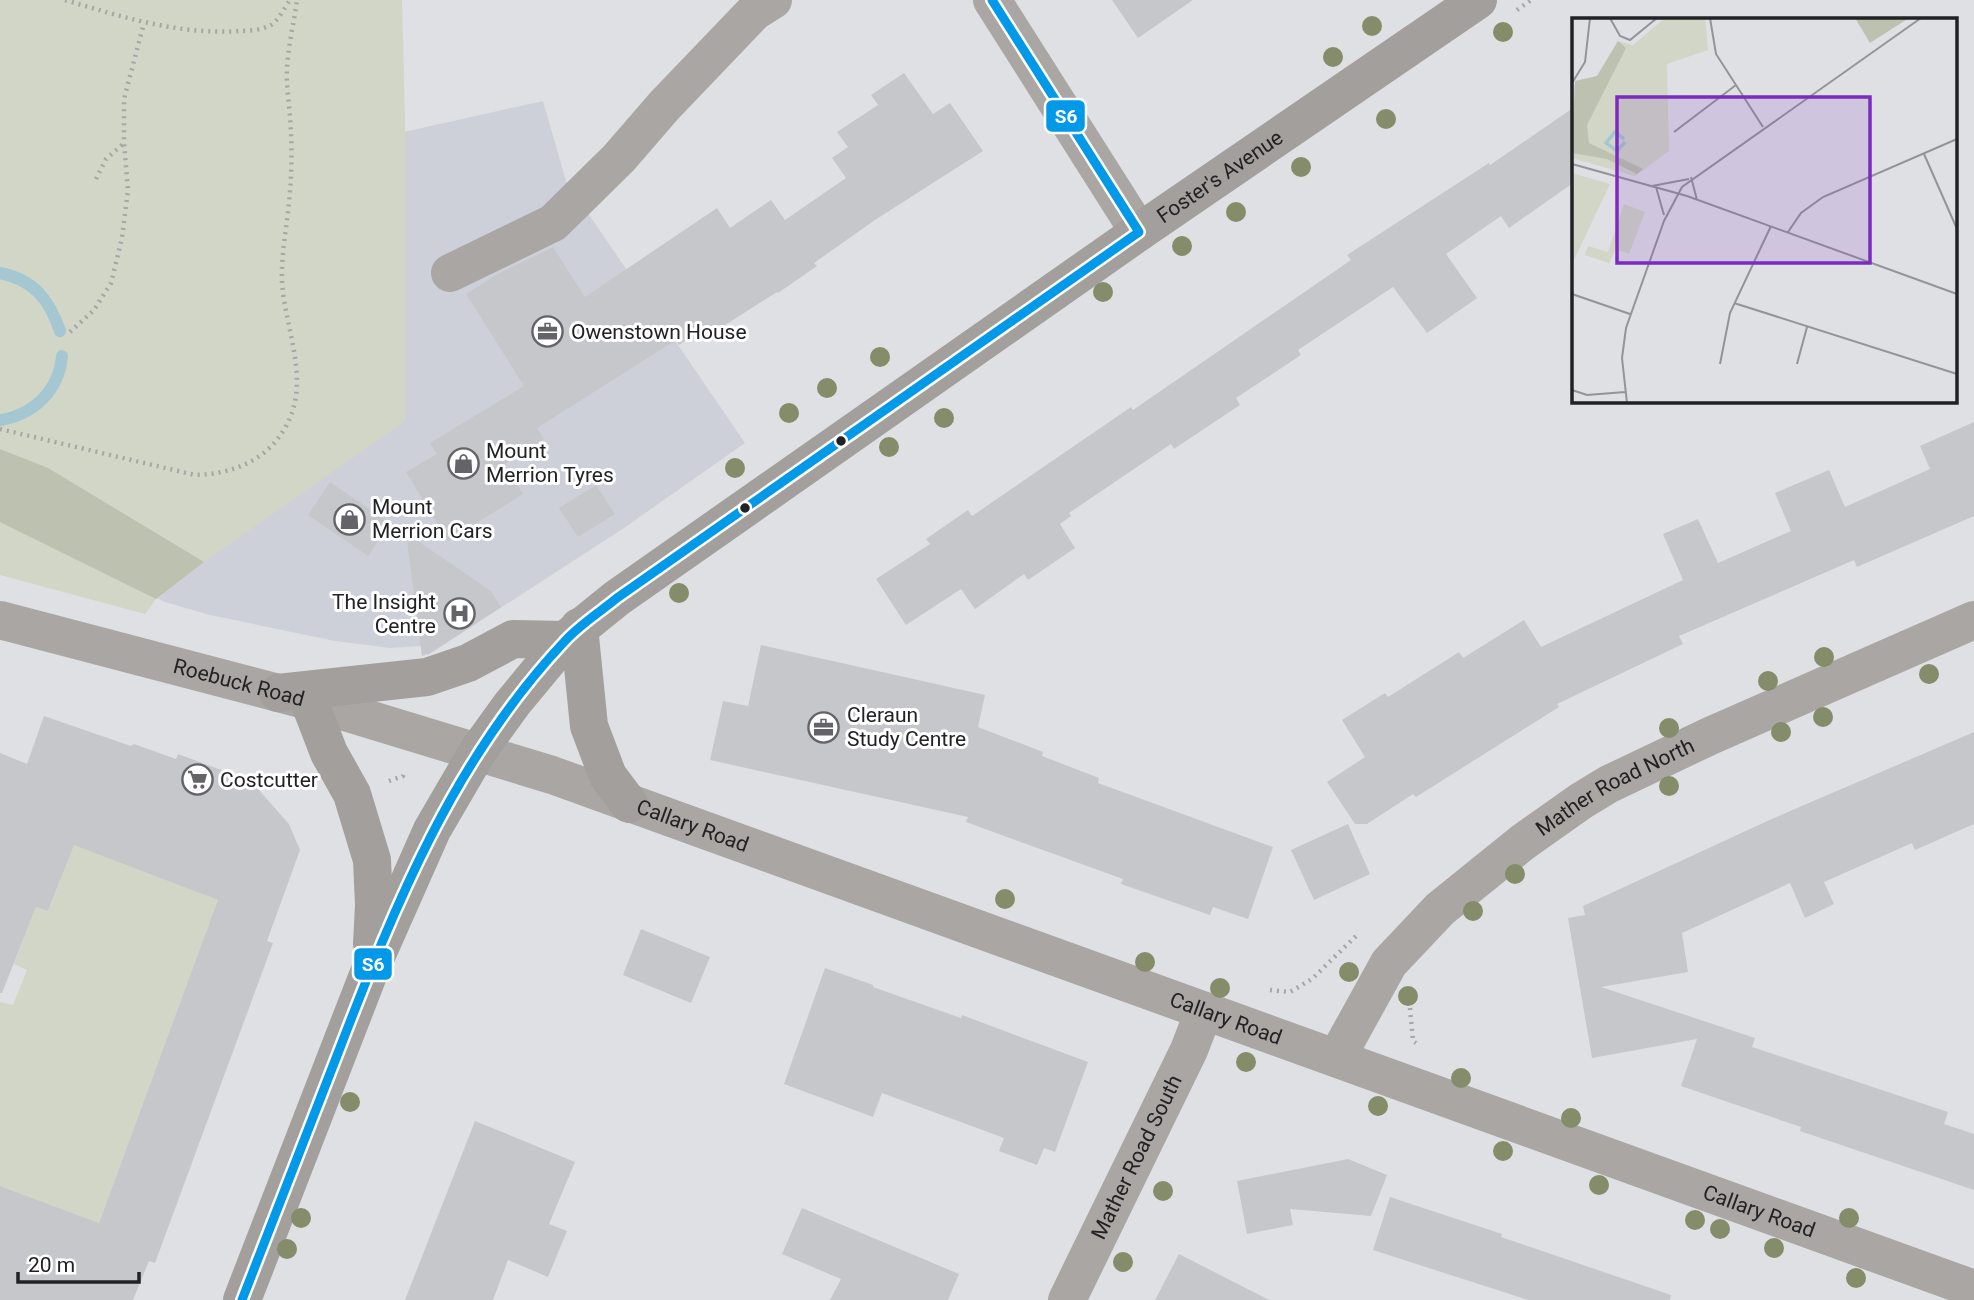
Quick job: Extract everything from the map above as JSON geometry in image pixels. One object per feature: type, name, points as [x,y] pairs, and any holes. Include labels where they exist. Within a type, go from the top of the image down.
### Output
[{"type":"main road","name":"Foster's Avenue","points":[[370,970],[432,830],[478,751],[512,704],[572,634],[617,598],[1139,232],[1478,0]]},
{"type":"main road","points":[[242,1300],[370,970],[374,905],[372,860],[352,794],[293,697],[427,677],[468,663],[513,639],[572,634],[589,726],[608,776],[629,804]]},
{"type":"street","points":[[450,273],[553,223],[619,158],[664,106],[754,12],[774,0]]},
{"type":"street","points":[[992,0],[1139,232]]},
{"type":"street","name":"Roebuck Road","points":[[0,620],[293,697],[478,751]]},
{"type":"street","name":"Mather Road North","points":[[1337,1057],[1389,963],[1440,909],[1523,842],[1581,801],[1611,782],[1721,731],[1974,620]]},
{"type":"street","name":"Callary Road","points":[[478,751],[552,775],[1337,1057],[1974,1289]]},
{"type":"street","name":"Mather Road South","points":[[1067,1300],[1183,1062],[1203,1011]]},
{"type":"path","points":[[65,0],[144,23],[179,30],[221,33],[271,25],[290,0]]},
{"type":"path","points":[[0,429],[195,475],[215,474],[246,465],[269,450],[286,427],[296,399],[297,365],[282,284],[291,153],[287,69],[297,0]]},
{"type":"path","points":[[70,332],[94,310],[111,283],[122,238],[128,190],[124,99],[144,23]]},
{"type":"path","points":[[96,180],[106,159],[124,143]]},
{"type":"path","points":[[403,776],[410,779]]},
{"type":"path","points":[[1263,990],[1290,992],[1312,979],[1359,933]]},
{"type":"path","points":[[1414,999],[1410,1007],[1413,1041],[1422,1047]]},
{"type":"shaded area","points":[[0,0],[404,132],[543,101],[566,181],[745,443],[624,528],[428,655],[420,646],[390,648],[335,641],[210,615],[165,602],[0,522]]},
{"type":"green space","points":[[0,0],[402,0],[405,119],[405,421],[204,562],[156,599],[145,614],[0,575]]},
{"type":"green space","points":[[0,449],[48,468],[204,562],[156,599],[0,522]]},
{"type":"green space","points":[[58,837],[220,901],[99,1223],[0,1186],[0,1002],[13,1005],[27,970],[14,964],[36,907],[48,911],[61,879]]},
{"type":"building","points":[[1112,0],[1193,0],[1138,38]]},
{"type":"building","points":[[904,73],[933,114],[950,103],[983,151],[875,220],[814,263],[817,266],[778,293],[714,332],[709,325],[679,345],[676,340],[537,428],[544,439],[504,464],[523,494],[448,541],[406,472],[437,454],[430,443],[524,386],[466,294],[496,275],[553,247],[585,297],[717,208],[730,228],[771,200],[785,220],[846,178],[832,158],[848,147],[837,132],[878,105],[871,95]]},
{"type":"building","points":[[1572,109],[1572,184],[1509,228],[1501,216],[1446,254],[1477,298],[1427,333],[1393,287],[1298,350],[1301,355],[1236,398],[1240,405],[1174,449],[1171,444],[1069,513],[1071,516],[1060,524],[1075,548],[1028,580],[1024,574],[975,609],[961,589],[906,625],[876,579],[930,544],[926,539],[968,510],[972,516],[1131,407],[1133,410],[1351,260],[1347,255],[1489,163],[1490,165]]},
{"type":"building","points":[[1974,422],[1974,516],[1857,567],[1854,560],[1679,636],[1683,644],[1557,704],[1559,707],[1416,797],[1413,794],[1367,824],[1355,824],[1327,782],[1365,757],[1342,720],[1385,693],[1388,697],[1459,652],[1463,658],[1524,620],[1541,647],[1683,580],[1663,534],[1698,519],[1718,563],[1791,531],[1775,493],[1829,470],[1845,507],[1930,469],[1920,446]]},
{"type":"building","name":"Mount Merrion Cars","points":[[330,482],[390,523],[368,556],[308,515]]},
{"type":"building","points":[[596,485],[615,514],[578,537],[559,508]]},
{"type":"building","points":[[406,533],[491,591],[501,607],[422,656]]},
{"type":"building","points":[[761,645],[985,695],[978,727],[1043,752],[1042,756],[1099,778],[1098,783],[1273,847],[1248,919],[1213,907],[1210,915],[1121,884],[1123,879],[966,822],[968,817],[710,760],[723,701],[748,706]]},
{"type":"building","points":[[44,716],[176,759],[178,754],[251,781],[289,824],[300,850],[267,941],[273,943],[155,1263],[149,1261],[133,1300],[0,1300],[0,1186],[99,1223],[218,900],[74,845],[48,911],[36,907],[0,993],[0,753],[27,764]]},
{"type":"building","points":[[1974,732],[1974,824],[1915,850],[1912,843],[1824,882],[1834,904],[1805,918],[1790,883],[1682,933],[1688,972],[1601,987],[1755,1038],[1752,1047],[1948,1112],[1944,1124],[1974,1134],[1974,1190],[1800,1131],[1801,1127],[1681,1086],[1697,1039],[1592,1058],[1568,918],[1585,915],[1583,906],[1774,818]]},
{"type":"building","points":[[1348,824],[1370,874],[1314,900],[1291,850]]},
{"type":"building","points":[[641,929],[710,957],[691,1003],[623,975]]},
{"type":"building","points":[[825,968],[1088,1062],[1055,1152],[1044,1148],[1037,1165],[999,1151],[1004,1138],[882,1093],[873,1117],[784,1084]]},
{"type":"building","points":[[475,1121],[575,1162],[549,1224],[567,1231],[548,1277],[508,1260],[493,1300],[405,1300]]},
{"type":"building","points":[[1348,1159],[1387,1175],[1371,1216],[1290,1209],[1293,1225],[1247,1234],[1237,1181]]},
{"type":"building","points":[[1390,1197],[1671,1295],[1670,1300],[1528,1300],[1373,1250]]},
{"type":"building","points":[[802,1208],[959,1274],[948,1300],[830,1300],[841,1279],[782,1254]]},
{"type":"building","points":[[1179,1254],[1269,1300],[1155,1300]]},
{"type":"waterway","points":[[0,273],[22,281],[39,293],[51,309],[60,331]]},
{"type":"waterway","points":[[0,420],[24,413],[43,399],[56,380],[62,356]]},
{"type":"transit line","name":"S6","points":[[992,0],[1139,232]]},
{"type":"transit line","name":"S6","points":[[242,1300],[360,998],[406,889],[459,784],[525,687],[570,636],[617,598],[1139,232]]},
{"type":"place","name":"Owenstown House","points":[[548,332]]},
{"type":"place","name":"Mount Merrion Tyres","points":[[463,463]]},
{"type":"place","name":"Mount Merrion Cars","points":[[349,519]]},
{"type":"place","name":"The Insight Centre","points":[[459,614]]},
{"type":"place","name":"Cleraun Study Centre","points":[[824,727]]},
{"type":"place","name":"Costcutter","points":[[197,780]]}]
